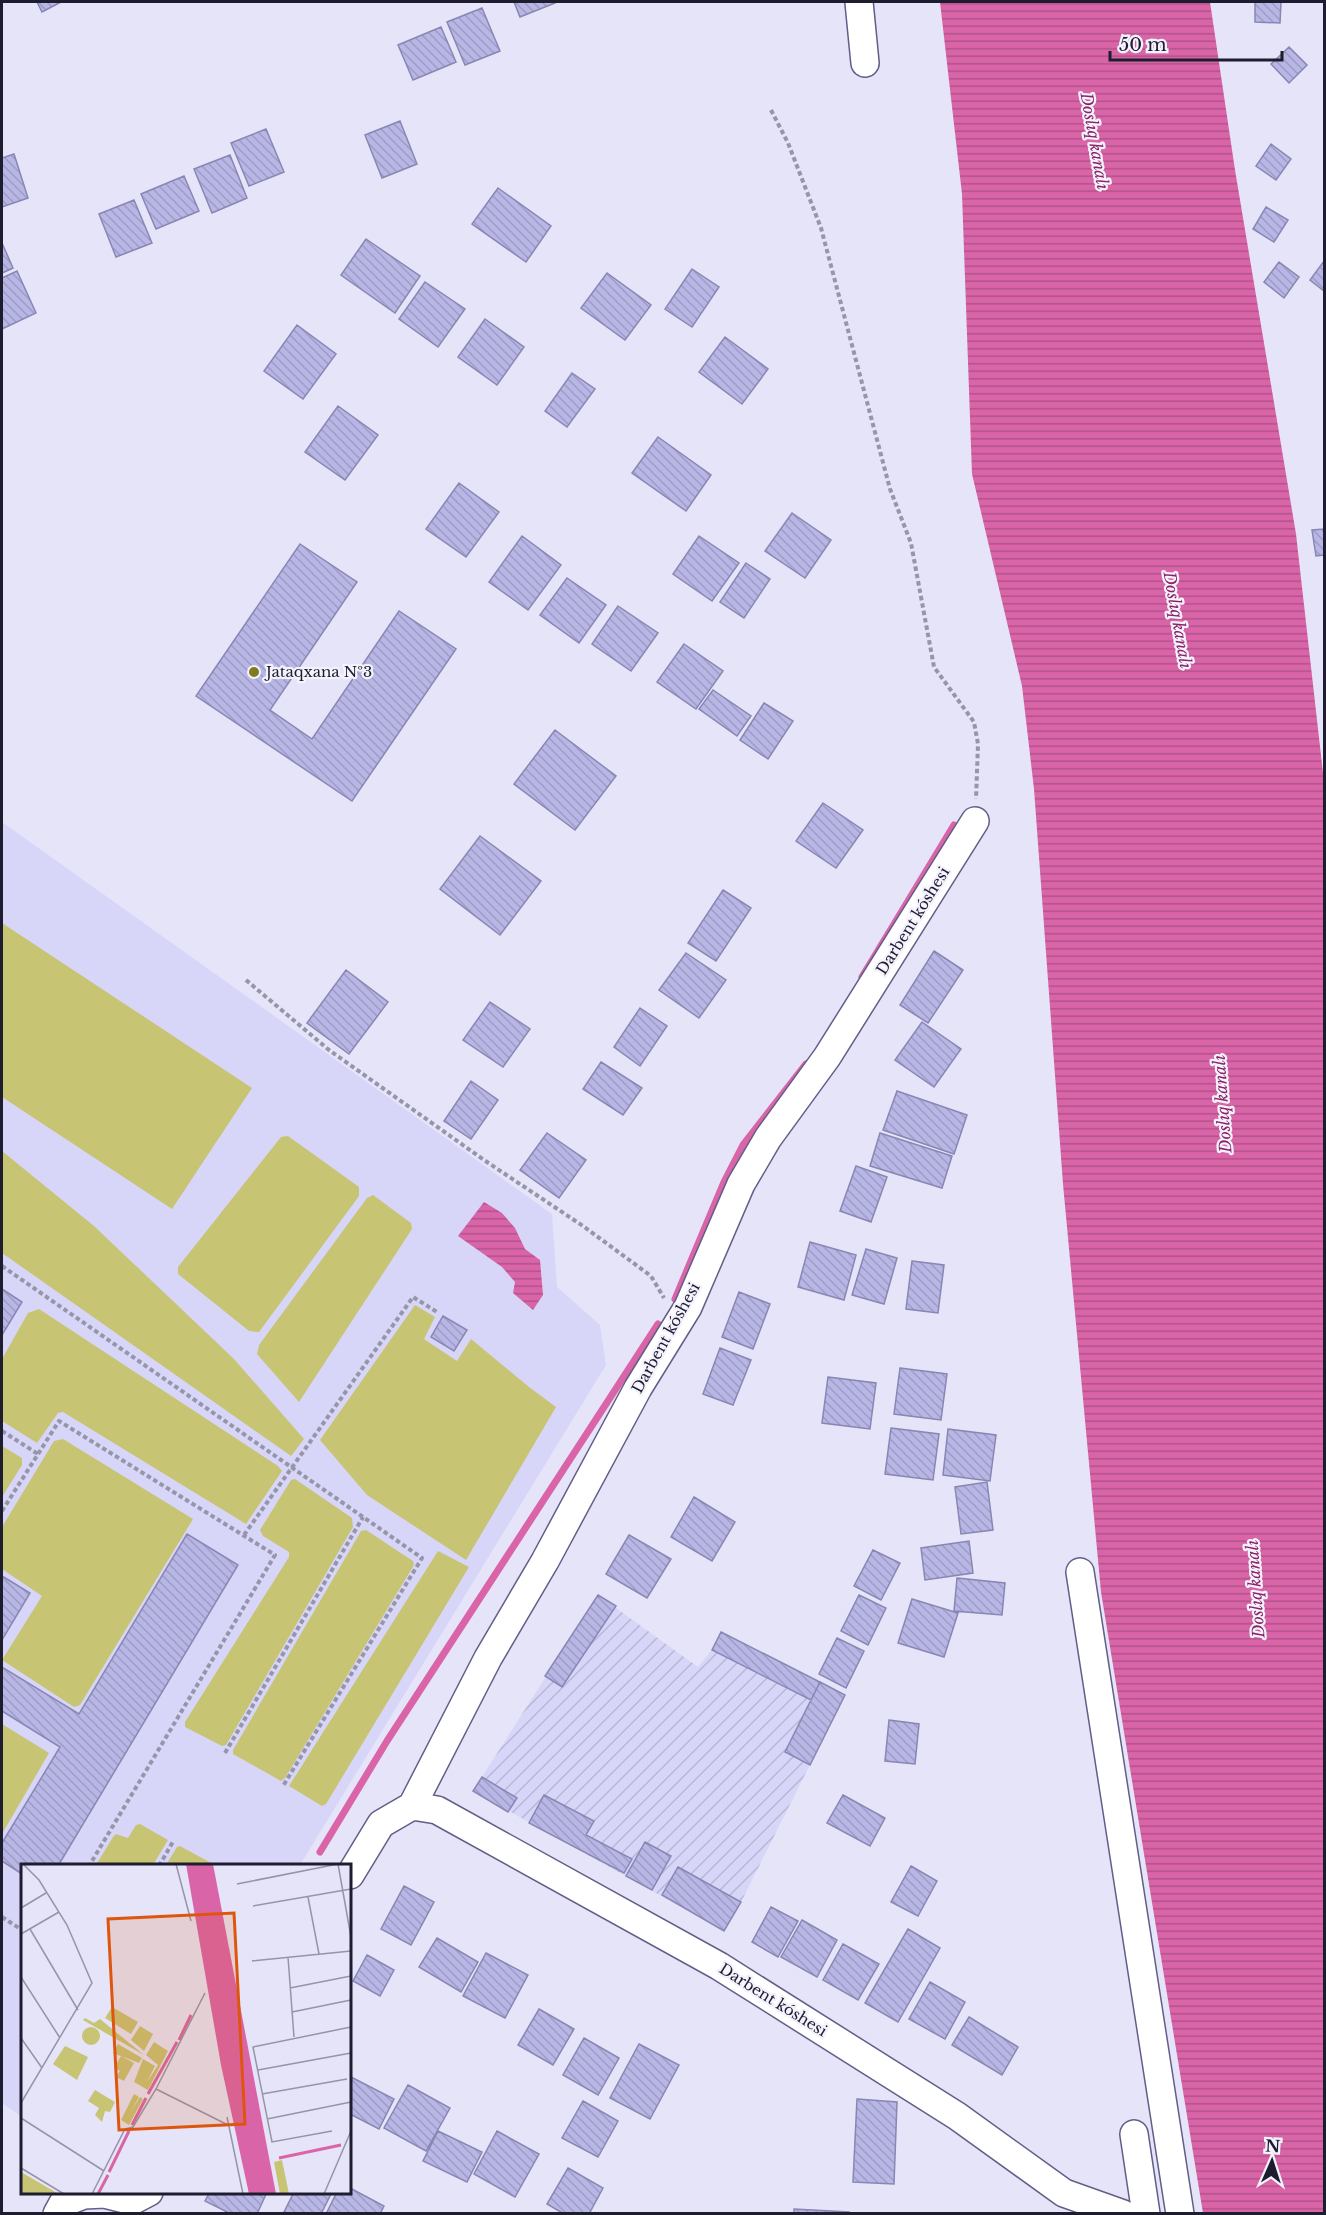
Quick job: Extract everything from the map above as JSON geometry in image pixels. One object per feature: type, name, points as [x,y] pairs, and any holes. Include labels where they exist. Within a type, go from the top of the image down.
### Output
[{"type":"street","points":[[859,2],[865,63]]},
{"type":"street","name":"Darbent kóshesi","points":[[975,820],[827,1057],[768,1138],[746,1175],[688,1307],[638,1388],[545,1561],[488,1658],[412,1806],[437,1810],[719,1966],[957,2116],[1064,2193],[1123,2214]]},
{"type":"street","points":[[1080,1572],[1180,2214]]},
{"type":"street","points":[[351,1873],[381,1824],[412,1806]]},
{"type":"street","points":[[1134,2134],[1146,2214]]},
{"type":"street","points":[[57,2214],[63,2203],[84,2195],[104,2194],[132,2201],[147,2194]]},
{"type":"path","points":[[771,110],[788,143],[821,228],[890,489],[911,543],[934,667],[974,722],[978,744],[975,820]]},
{"type":"path","points":[[246,980],[329,1050],[484,1160],[583,1226],[651,1276],[678,1323]]},
{"type":"path","points":[[2,1266],[422,1558],[283,1786]]},
{"type":"path","points":[[244,1535],[413,1297],[437,1312]]},
{"type":"path","points":[[2,1511],[59,1421],[275,1554],[90,1864]]},
{"type":"path","points":[[2,1431],[38,1454]]},
{"type":"path","points":[[225,1753],[363,1517]]},
{"type":"path","points":[[160,1864],[174,1840]]},
{"type":"path","points":[[2,1917],[21,1929]]},
{"type":"shaded area","points":[[2,822],[552,1214],[557,1287],[600,1325],[606,1365],[301,1864],[21,1864],[21,2116],[2,2103]]},
{"type":"shaded area","points":[[2,923],[252,1088],[172,1209],[2,1097]]},
{"type":"shaded area","points":[[288,1136],[359,1187],[359,1196],[259,1332],[249,1331],[178,1274],[178,1267],[281,1137]]},
{"type":"shaded area","points":[[2,1151],[94,1226],[234,1359],[304,1439],[291,1456],[2,1253]]},
{"type":"shaded area","points":[[373,1195],[411,1223],[412,1229],[299,1402],[257,1354],[259,1345],[367,1198]]},
{"type":"shaded area","points":[[415,1305],[435,1317],[424,1339],[457,1361],[471,1339],[556,1407],[466,1560],[367,1495],[320,1440]]},
{"type":"shaded area","points":[[39,1309],[278,1466],[282,1471],[246,1524],[63,1412],[58,1413],[37,1443],[2,1421],[2,1359],[28,1313]]},
{"type":"shaded area","points":[[63,1439],[193,1519],[80,1705],[74,1707],[2,1660],[42,1596],[2,1569],[2,1527],[54,1441]]},
{"type":"shaded area","points":[[2,1446],[22,1458],[22,1465],[2,1497]]},
{"type":"shaded area","points":[[295,1479],[352,1518],[353,1527],[226,1745],[222,1746],[185,1727],[185,1722],[289,1557],[289,1552],[263,1536],[260,1530],[291,1480]]},
{"type":"shaded area","points":[[366,1530],[413,1561],[414,1565],[285,1778],[281,1781],[233,1754],[233,1750],[361,1531]]},
{"type":"shaded area","points":[[438,1551],[469,1567],[326,1804],[322,1806],[289,1786]]},
{"type":"shaded area","points":[[598,1595],[698,1667],[712,1650],[721,1632],[845,1695],[741,1902],[724,1931],[473,1791]]},
{"type":"shaded area","points":[[2,1724],[49,1753],[2,1834]]},
{"type":"shaded area","points":[[140,1824],[168,1840],[154,1864],[97,1864],[116,1834],[128,1838],[136,1825]]},
{"type":"shaded area","points":[[180,1846],[213,1864],[167,1864],[177,1847]]},
{"type":"water","name":"Doslıq kanalı","points":[[940,2],[1210,2],[1235,170],[1296,534],[1324,782],[1324,2213],[1203,2213],[1101,1592],[1063,1184],[1034,789],[1022,686],[972,474],[962,194]]},
{"type":"water","points":[[484,1202],[502,1213],[515,1228],[525,1249],[540,1260],[543,1295],[533,1310],[513,1293],[515,1282],[502,1267],[458,1236]]},
{"type":"building","points":[[37,2],[61,2],[42,12]]},
{"type":"building","points":[[514,2],[555,2],[555,3],[520,17]]},
{"type":"building","points":[[1255,2],[1281,2],[1280,23],[1255,22]]},
{"type":"building","points":[[482,8],[500,51],[465,65],[447,22]]},
{"type":"building","points":[[441,27],[456,62],[413,80],[398,45]]},
{"type":"building","points":[[1289,47],[1307,65],[1289,83],[1271,64]]},
{"type":"building","points":[[400,121],[417,164],[382,178],[365,135]]},
{"type":"building","points":[[266,129],[284,172],[249,186],[231,143]]},
{"type":"building","points":[[1271,144],[1291,159],[1276,180],[1256,166]]},
{"type":"building","points":[[14,154],[28,198],[2,207],[2,158]]},
{"type":"building","points":[[230,155],[247,198],[212,213],[194,169]]},
{"type":"building","points":[[184,176],[199,211],[156,229],[141,194]]},
{"type":"building","points":[[498,188],[551,226],[526,262],[472,224]]},
{"type":"building","points":[[134,200],[152,243],[116,257],[99,214]]},
{"type":"building","points":[[1266,207],[1288,220],[1274,242],[1253,229]]},
{"type":"building","points":[[366,239],[420,276],[395,313],[341,275]]},
{"type":"building","points":[[2,243],[13,268],[2,273]]},
{"type":"building","points":[[1324,261],[1324,291],[1310,280]]},
{"type":"building","points":[[1279,262],[1299,277],[1284,298],[1264,282]]},
{"type":"building","points":[[692,269],[719,287],[692,327],[665,309]]},
{"type":"building","points":[[17,271],[36,313],[2,329],[2,278]]},
{"type":"building","points":[[607,273],[651,305],[625,340],[581,308]]},
{"type":"building","points":[[425,282],[465,309],[438,347],[399,319]]},
{"type":"building","points":[[485,319],[524,347],[497,385],[458,357]]},
{"type":"building","points":[[297,325],[336,354],[303,399],[264,371]]},
{"type":"building","points":[[725,337],[768,369],[742,404],[699,372]]},
{"type":"building","points":[[572,373],[595,389],[567,427],[545,411]]},
{"type":"building","points":[[338,406],[378,435],[345,480],[305,452]]},
{"type":"building","points":[[658,437],[711,475],[686,511],[632,473]]},
{"type":"building","points":[[459,483],[499,512],[466,557],[426,529]]},
{"type":"building","points":[[792,513],[831,540],[805,578],[765,551]]},
{"type":"building","points":[[1324,529],[1324,555],[1316,556],[1312,530]]},
{"type":"building","points":[[522,536],[561,565],[528,610],[489,582]]},
{"type":"building","points":[[699,536],[739,563],[712,601],[673,574]]},
{"type":"building","name":"Jataqxana №3","points":[[300,544],[357,582],[270,710],[312,739],[399,611],[456,649],[352,801],[196,696]]},
{"type":"building","points":[[746,563],[770,579],[744,618],[720,602]]},
{"type":"building","points":[[567,578],[606,605],[579,643],[540,615]]},
{"type":"building","points":[[618,606],[658,633],[631,671],[592,644]]},
{"type":"building","points":[[684,644],[723,671],[696,709],[657,682]]},
{"type":"building","points":[[713,690],[751,716],[737,736],[699,709]]},
{"type":"building","points":[[764,703],[793,721],[768,759],[740,740]]},
{"type":"building","points":[[555,730],[616,776],[575,830],[514,784]]},
{"type":"building","points":[[823,803],[863,830],[836,868],[796,841]]},
{"type":"building","points":[[480,836],[541,881],[500,935],[440,889]]},
{"type":"building","points":[[723,890],[751,908],[716,961],[688,943]]},
{"type":"building","points":[[934,951],[963,970],[928,1023],[900,1005]]},
{"type":"building","points":[[686,953],[726,980],[699,1018],[659,990]]},
{"type":"building","points":[[346,970],[388,1002],[349,1054],[307,1023]]},
{"type":"building","points":[[490,1002],[530,1029],[503,1067],[463,1040]]},
{"type":"building","points":[[640,1008],[667,1026],[640,1066],[614,1047]]},
{"type":"building","points":[[922,1022],[961,1049],[934,1087],[895,1060]]},
{"type":"building","points":[[601,1062],[642,1088],[623,1115],[583,1089]]},
{"type":"building","points":[[471,1081],[498,1100],[471,1139],[444,1121]]},
{"type":"building","points":[[897,1091],[967,1115],[954,1154],[883,1130]]},
{"type":"building","points":[[547,1133],[586,1160],[559,1198],[520,1170]]},
{"type":"building","points":[[880,1133],[952,1156],[942,1188],[870,1166]]},
{"type":"building","points":[[856,1166],[887,1177],[871,1222],[840,1211]]},
{"type":"building","points":[[810,1242],[856,1255],[844,1300],[798,1287]]},
{"type":"building","points":[[866,1249],[897,1258],[884,1304],[852,1295]]},
{"type":"building","points":[[912,1261],[944,1265],[938,1313],[906,1309]]},
{"type":"building","points":[[2,1289],[22,1302],[2,1335]]},
{"type":"building","points":[[739,1292],[770,1304],[753,1349],[722,1337]]},
{"type":"building","points":[[443,1316],[467,1330],[454,1351],[431,1337]]},
{"type":"building","points":[[720,1348],[751,1360],[733,1405],[703,1394]]},
{"type":"building","points":[[900,1368],[947,1374],[941,1420],[894,1414]]},
{"type":"building","points":[[828,1377],[876,1383],[870,1429],[822,1423]]},
{"type":"building","points":[[891,1428],[939,1434],[933,1480],[885,1474]]},
{"type":"building","points":[[948,1429],[996,1435],[990,1481],[943,1475]]},
{"type":"building","points":[[987,1482],[993,1530],[961,1534],[955,1487]]},
{"type":"building","points":[[694,1497],[735,1522],[712,1561],[671,1537]]},
{"type":"building","points":[[187,1534],[238,1565],[59,1864],[21,1864],[21,1873],[2,1861],[2,1843],[60,1747],[2,1711],[2,1667],[79,1714]]},
{"type":"building","points":[[629,1535],[671,1559],[647,1598],[606,1574]]},
{"type":"building","points":[[969,1541],[973,1573],[925,1580],[921,1548]]},
{"type":"building","points":[[873,1550],[900,1563],[881,1600],[854,1586]]},
{"type":"building","points":[[2,1576],[30,1593],[2,1640]]},
{"type":"building","points":[[957,1578],[1005,1583],[1002,1615],[954,1611]]},
{"type":"building","points":[[598,1595],[616,1606],[562,1687],[545,1676]]},
{"type":"building","points":[[859,1595],[886,1608],[868,1645],[841,1631]]},
{"type":"building","points":[[912,1599],[958,1613],[944,1657],[898,1643]]},
{"type":"building","points":[[721,1632],[820,1682],[811,1700],[712,1650]]},
{"type":"building","points":[[837,1638],[864,1651],[846,1688],[819,1674]]},
{"type":"building","points":[[820,1682],[845,1695],[810,1765],[785,1752]]},
{"type":"building","points":[[889,1720],[919,1724],[915,1764],[885,1761]]},
{"type":"building","points":[[482,1777],[517,1798],[508,1812],[473,1791]]},
{"type":"building","points":[[544,1795],[594,1821],[586,1835],[632,1859],[624,1873],[529,1823]]},
{"type":"building","points":[[843,1795],[885,1818],[870,1846],[827,1823]]},
{"type":"building","points":[[645,1842],[671,1856],[652,1890],[626,1876]]},
{"type":"building","points":[[911,1866],[937,1881],[918,1916],[891,1902]]},
{"type":"building","points":[[678,1867],[741,1902],[724,1931],[662,1895]]},
{"type":"building","points":[[404,1886],[434,1902],[411,1945],[381,1929]]},
{"type":"building","points":[[771,1907],[798,1921],[778,1957],[752,1942]]},
{"type":"building","points":[[802,1920],[837,1940],[817,1977],[781,1957]]},
{"type":"building","points":[[908,1929],[940,1948],[898,2022],[865,2003]]},
{"type":"building","points":[[437,1938],[478,1962],[461,1992],[419,1967]]},
{"type":"building","points":[[843,1944],[879,1964],[858,2000],[823,1980]]},
{"type":"building","points":[[486,1953],[528,1975],[505,2018],[463,1996]]},
{"type":"building","points":[[367,1955],[394,1970],[380,1996],[353,1981]]},
{"type":"building","points":[[930,1982],[965,2002],[945,2039],[909,2019]]},
{"type":"building","points":[[539,2009],[574,2029],[553,2065],[518,2045]]},
{"type":"building","points":[[969,2017],[1018,2047],[1002,2075],[952,2045]]},
{"type":"building","points":[[584,2038],[619,2058],[598,2095],[563,2075]]},
{"type":"building","points":[[639,2044],[679,2065],[650,2119],[610,2098]]},
{"type":"building","points":[[351,2077],[394,2099],[379,2129],[351,2115]]},
{"type":"building","points":[[408,2085],[450,2108],[426,2151],[384,2128]]},
{"type":"building","points":[[857,2099],[897,2102],[894,2184],[853,2182]]},
{"type":"building","points":[[583,2101],[618,2121],[598,2157],[562,2138]]},
{"type":"building","points":[[438,2131],[482,2152],[467,2182],[423,2161]]},
{"type":"building","points":[[497,2131],[539,2154],[515,2197],[474,2174]]},
{"type":"building","points":[[568,2168],[603,2188],[589,2214],[564,2214],[547,2204]]},
{"type":"building","points":[[351,2189],[384,2206],[380,2214],[326,2214],[336,2194],[351,2194]]},
{"type":"building","points":[[209,2194],[266,2194],[257,2214],[231,2214],[205,2201]]},
{"type":"building","points":[[293,2194],[331,2194],[321,2214],[283,2214]]},
{"type":"building","points":[[794,2209],[849,2212],[849,2214],[794,2214]]},
{"type":"waterway","points":[[862,977],[954,825]]},
{"type":"waterway","points":[[675,1299],[724,1182],[743,1145],[806,1064]]},
{"type":"waterway","points":[[320,1852],[387,1741],[658,1324]]},
{"type":"place","name":"Jataqxana №3","points":[[254,672]]}]
